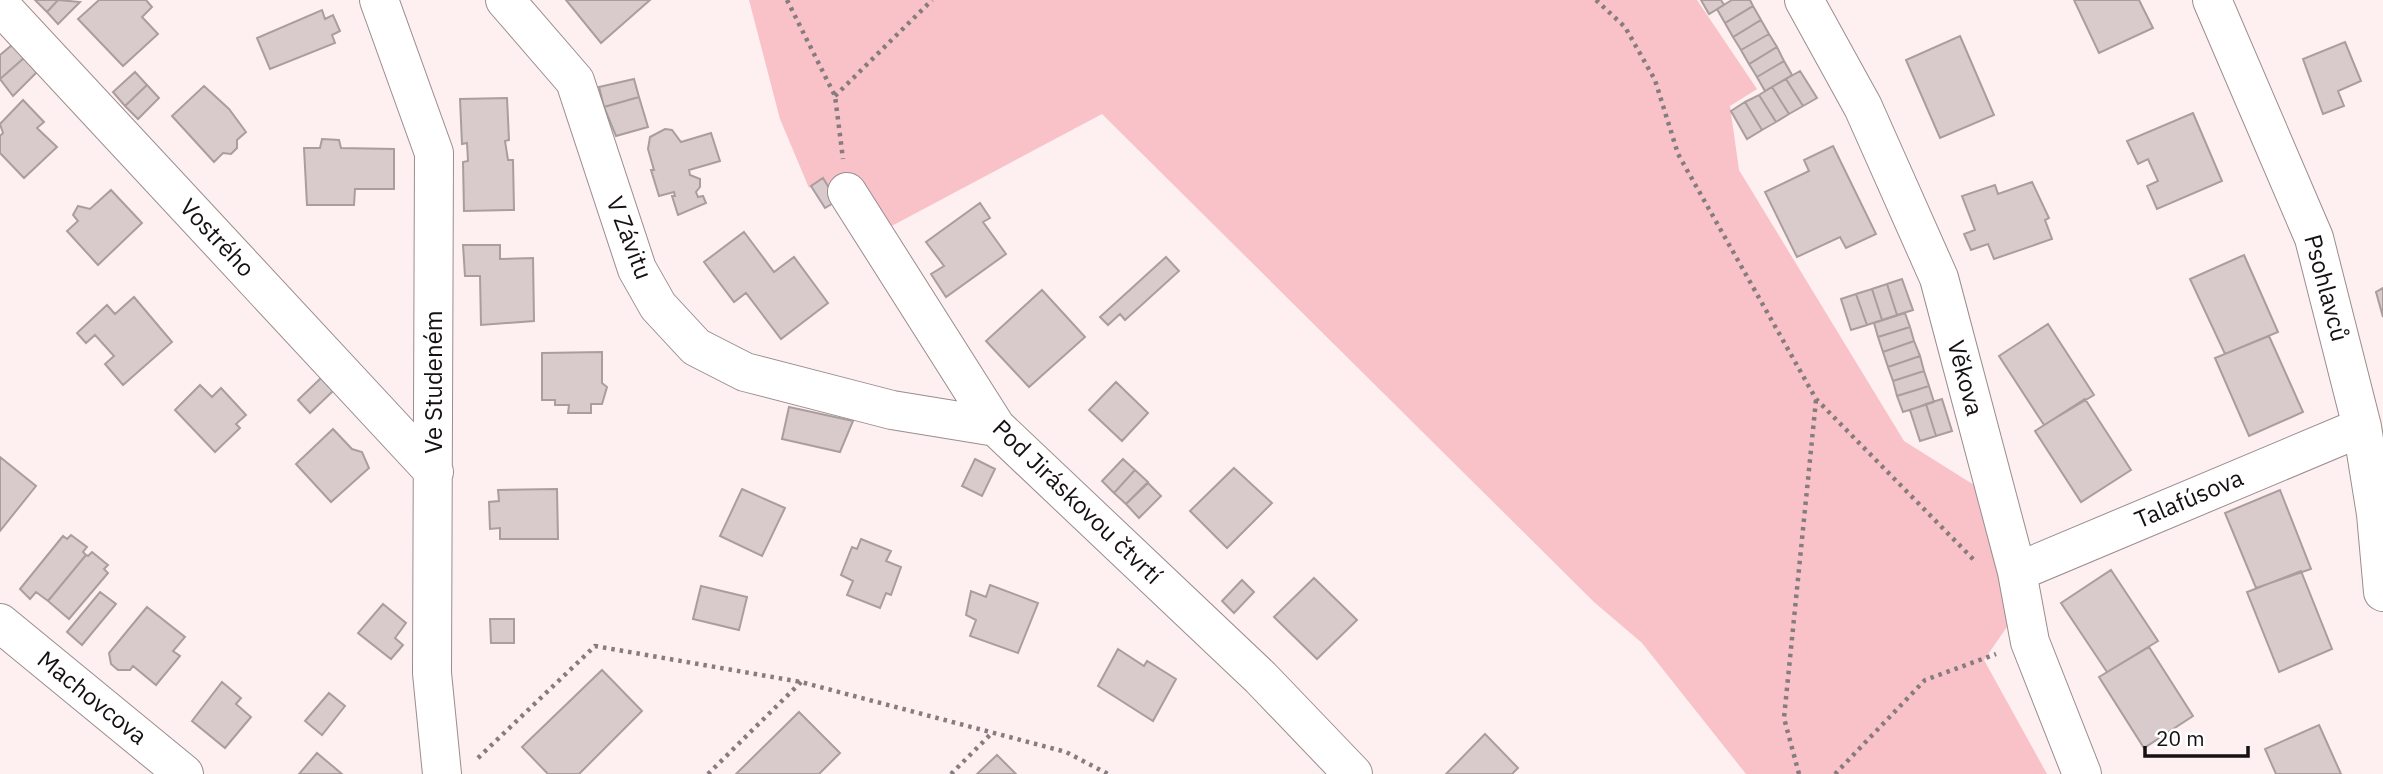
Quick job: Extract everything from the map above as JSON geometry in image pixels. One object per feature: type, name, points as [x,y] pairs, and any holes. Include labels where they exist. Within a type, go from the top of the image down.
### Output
[{"type":"street","name":"Ve Studeném","points":[[379,0],[434,153],[432,673],[457,769]]},
{"type":"street","name":"V Závitu","points":[[505,0],[575,81],[637,269],[658,306],[696,347],[745,372],[892,410],[996,427]]},
{"type":"street","name":"Věkova","points":[[1804,0],[1863,107],[1938,278],[2017,572],[2030,642],[2081,774]]},
{"type":"street","name":"Psohlavců","points":[[2212,0],[2314,238],[2362,427],[2379,513],[2383,592]]},
{"type":"street","name":"Vostrého","points":[[0,5],[434,472]]},
{"type":"street","name":"Pod Jiráskovou čtvrtí","points":[[847,192],[996,427],[1261,678],[1353,774]]},
{"type":"street","name":"Talafúsova","points":[[2017,572],[2362,427]]},
{"type":"street","name":"Machovcova","points":[[0,623],[184,774]]},
{"type":"path","points":[[787,0],[835,96],[847,192]]},
{"type":"path","points":[[835,96],[932,0]]},
{"type":"path","points":[[1596,0],[1625,27],[1655,79],[1678,155],[1816,399],[1977,563]]},
{"type":"path","points":[[1799,774],[1784,718],[1816,399]]},
{"type":"path","points":[[1835,774],[1925,680],[2030,642]]},
{"type":"path","points":[[457,769],[595,646],[801,682],[1066,752],[1108,774]]},
{"type":"path","points":[[708,774],[801,682]]},
{"type":"path","points":[[951,774],[992,733]]},
{"type":"shaded area","points":[[749,0],[1697,0],[1757,89],[1730,106],[1739,170],[1904,441],[1982,490],[2016,614],[1984,660],[2047,774],[1746,774],[1642,643],[1594,602],[1102,114],[886,229],[837,200],[823,179],[809,188],[780,119]]},
{"type":"building","points":[[35,0],[58,0],[47,12]]},
{"type":"building","points":[[58,0],[80,2],[58,24],[47,12]]},
{"type":"building","points":[[99,0],[146,0],[152,7],[142,17],[158,34],[123,66],[78,19]]},
{"type":"building","points":[[566,0],[650,0],[601,43]]},
{"type":"building","points":[[1701,0],[1721,0],[1724,5],[1709,14]]},
{"type":"building","points":[[1732,0],[1750,0],[1753,6],[1725,23],[1717,9]]},
{"type":"building","points":[[2074,0],[2139,0],[2153,28],[2099,53]]},
{"type":"building","points":[[1753,6],[1761,20],[1733,37],[1725,23]]},
{"type":"building","points":[[322,10],[325,19],[333,15],[340,31],[332,35],[335,43],[270,69],[257,38]]},
{"type":"building","points":[[1761,20],[1769,34],[1741,50],[1733,37]]},
{"type":"building","points":[[1769,34],[1777,47],[1749,64],[1741,50]]},
{"type":"building","points":[[1960,36],[1994,115],[1940,138],[1906,60]]},
{"type":"building","points":[[2345,42],[2361,81],[2338,91],[2344,106],[2323,114],[2303,59]]},
{"type":"building","points":[[12,45],[24,58],[0,79],[0,55]]},
{"type":"building","points":[[1777,47],[1784,61],[1757,77],[1749,64]]},
{"type":"building","points":[[24,58],[37,72],[13,96],[0,79]]},
{"type":"building","points":[[1784,61],[1792,75],[1765,91],[1757,77]]},
{"type":"building","points":[[1800,71],[1817,98],[1803,106],[1786,79]]},
{"type":"building","points":[[135,72],[147,85],[125,106],[113,92]]},
{"type":"building","points":[[634,79],[639,97],[604,107],[599,87]]},
{"type":"building","points":[[1786,79],[1803,106],[1789,114],[1772,87]]},
{"type":"building","points":[[147,85],[159,98],[138,119],[125,106]]},
{"type":"building","points":[[204,86],[229,109],[246,132],[237,140],[237,148],[231,154],[223,153],[214,162],[172,116]]},
{"type":"building","points":[[1772,87],[1789,114],[1776,122],[1759,95]]},
{"type":"building","points":[[1759,95],[1776,122],[1762,130],[1745,102]]},
{"type":"building","points":[[639,97],[648,127],[616,136],[604,107]]},
{"type":"building","points":[[507,98],[509,140],[505,141],[508,160],[513,160],[514,210],[464,211],[463,162],[468,161],[467,143],[462,144],[460,99]]},
{"type":"building","points":[[23,100],[44,122],[37,128],[57,147],[24,178],[0,153],[0,136],[3,133],[0,124]]},
{"type":"building","points":[[1745,102],[1762,130],[1747,139],[1731,111]]},
{"type":"building","points":[[2193,113],[2222,181],[2157,209],[2147,186],[2158,181],[2148,159],[2138,164],[2127,141]]},
{"type":"building","points":[[665,129],[672,130],[681,142],[711,133],[720,161],[689,170],[690,175],[700,179],[700,187],[696,192],[698,197],[703,196],[706,203],[678,215],[672,196],[675,196],[674,192],[659,196],[651,170],[654,170],[648,149],[650,137]]},
{"type":"building","points":[[322,139],[339,140],[341,148],[394,149],[394,189],[355,189],[354,205],[307,205],[304,148],[320,148]]},
{"type":"building","points":[[1833,146],[1876,234],[1846,248],[1840,237],[1797,257],[1765,192],[1809,171],[1804,160]]},
{"type":"building","points":[[823,178],[837,201],[825,208],[811,186]]},
{"type":"building","points":[[2032,182],[2049,218],[2045,220],[2052,239],[1994,259],[1988,244],[1971,250],[1964,234],[1975,230],[1962,196],[1995,185],[1998,194]]},
{"type":"building","points":[[111,190],[142,223],[98,265],[67,231],[78,221],[73,215],[78,206],[90,209]]},
{"type":"building","points":[[980,203],[990,218],[983,222],[1006,254],[946,297],[931,274],[944,266],[926,242]]},
{"type":"building","points":[[744,232],[774,272],[794,257],[828,303],[781,339],[746,293],[734,302],[704,262]]},
{"type":"building","points":[[463,245],[500,245],[500,259],[533,258],[534,321],[481,325],[480,276],[465,276]]},
{"type":"building","points":[[2244,255],[2278,332],[2225,354],[2190,279]]},
{"type":"building","points":[[1166,257],[1179,271],[1125,320],[1120,314],[1108,325],[1100,317]]},
{"type":"building","points":[[1902,279],[1913,310],[1897,315],[1887,284]]},
{"type":"building","points":[[1887,284],[1897,315],[1882,320],[1872,289]]},
{"type":"building","points":[[2383,288],[2383,317],[2376,292]]},
{"type":"building","points":[[1872,289],[1882,320],[1867,325],[1856,294]]},
{"type":"building","points":[[1042,290],[1085,337],[1029,387],[986,341]]},
{"type":"building","points":[[1856,294],[1867,325],[1851,330],[1841,299]]},
{"type":"building","points":[[134,297],[172,342],[123,385],[105,364],[114,356],[95,335],[86,343],[77,333],[107,305],[115,314]]},
{"type":"building","points":[[1905,313],[1910,327],[1878,337],[1874,323]]},
{"type":"building","points":[[2048,324],[2094,395],[2044,425],[1999,356]]},
{"type":"building","points":[[1910,327],[1914,341],[1883,352],[1878,337]]},
{"type":"building","points":[[2269,336],[2303,412],[2249,436],[2215,358]]},
{"type":"building","points":[[1914,341],[1920,356],[1888,367],[1883,352]]},
{"type":"building","points":[[602,352],[602,383],[607,387],[602,404],[591,404],[591,413],[568,413],[569,405],[555,405],[555,400],[542,400],[542,353]]},
{"type":"building","points":[[1920,356],[1924,371],[1893,381],[1888,367]]},
{"type":"building","points":[[1924,371],[1929,386],[1897,396],[1893,381]]},
{"type":"building","points":[[321,378],[333,391],[310,413],[298,400]]},
{"type":"building","points":[[1116,382],[1148,413],[1122,441],[1089,410]]},
{"type":"building","points":[[200,385],[212,397],[221,388],[246,415],[236,424],[240,428],[215,452],[175,410]]},
{"type":"building","points":[[1929,386],[1934,402],[1903,412],[1897,396]]},
{"type":"building","points":[[1942,399],[1952,431],[1936,436],[1926,404]]},
{"type":"building","points":[[2085,399],[2131,470],[2081,502],[2035,431]]},
{"type":"building","points":[[1926,404],[1936,436],[1920,441],[1910,410]]},
{"type":"building","points":[[789,407],[853,421],[840,452],[782,439]]},
{"type":"building","points":[[333,429],[352,449],[362,452],[369,468],[331,502],[296,464]]},
{"type":"building","points":[[0,457],[36,486],[0,531]]},
{"type":"building","points":[[975,459],[995,469],[982,496],[962,486]]},
{"type":"building","points":[[1123,459],[1135,470],[1114,493],[1102,481]]},
{"type":"building","points":[[1234,468],[1272,503],[1227,548],[1190,511]]},
{"type":"building","points":[[1135,470],[1148,482],[1126,504],[1114,493]]},
{"type":"building","points":[[1148,483],[1161,496],[1139,518],[1126,504]]},
{"type":"building","points":[[557,489],[558,539],[500,539],[500,528],[490,529],[489,502],[499,501],[498,490]]},
{"type":"building","points":[[742,489],[785,508],[762,556],[720,536]]},
{"type":"building","points":[[2280,490],[2311,569],[2256,588],[2225,513]]},
{"type":"building","points":[[71,535],[87,547],[83,552],[86,555],[48,601],[36,592],[30,599],[20,589],[63,536],[67,539]]},
{"type":"building","points":[[861,539],[891,551],[886,561],[901,567],[891,595],[886,593],[880,608],[847,595],[853,581],[841,575],[852,547],[857,549]]},
{"type":"building","points":[[92,552],[108,565],[104,569],[108,573],[69,619],[48,601],[86,555]]},
{"type":"building","points":[[2111,570],[2158,641],[2107,672],[2061,603]]},
{"type":"building","points":[[2301,571],[2332,649],[2279,672],[2247,592]]},
{"type":"building","points":[[1314,578],[1357,620],[1317,659],[1274,617]]},
{"type":"building","points":[[1242,580],[1254,592],[1234,613],[1222,601]]},
{"type":"building","points":[[990,585],[1038,603],[1018,653],[970,636],[976,620],[966,615],[971,591],[986,597]]},
{"type":"building","points":[[701,586],[747,597],[739,630],[693,619]]},
{"type":"building","points":[[100,592],[116,604],[82,645],[67,632]]},
{"type":"building","points":[[383,604],[406,623],[395,638],[403,645],[391,659],[358,633]]},
{"type":"building","points":[[147,607],[185,637],[173,651],[180,656],[156,685],[133,666],[130,670],[118,670],[111,664],[109,653]]},
{"type":"building","points":[[490,619],[514,619],[514,643],[491,643]]},
{"type":"building","points":[[2149,647],[2193,716],[2144,748],[2099,677]]},
{"type":"building","points":[[1118,649],[1144,666],[1147,661],[1176,679],[1153,721],[1098,686]]},
{"type":"building","points":[[602,670],[642,711],[579,774],[548,774],[522,747]]},
{"type":"building","points":[[222,682],[241,698],[236,704],[251,717],[225,748],[192,721]]},
{"type":"building","points":[[329,693],[345,706],[322,735],[305,721]]},
{"type":"building","points":[[799,712],[840,753],[819,774],[736,774]]},
{"type":"building","points":[[2319,725],[2341,774],[2276,774],[2265,749]]},
{"type":"building","points":[[1485,734],[1518,768],[1512,774],[1446,774]]},
{"type":"building","points":[[317,753],[342,774],[299,774]]},
{"type":"building","points":[[997,755],[1016,774],[977,774]]}]
